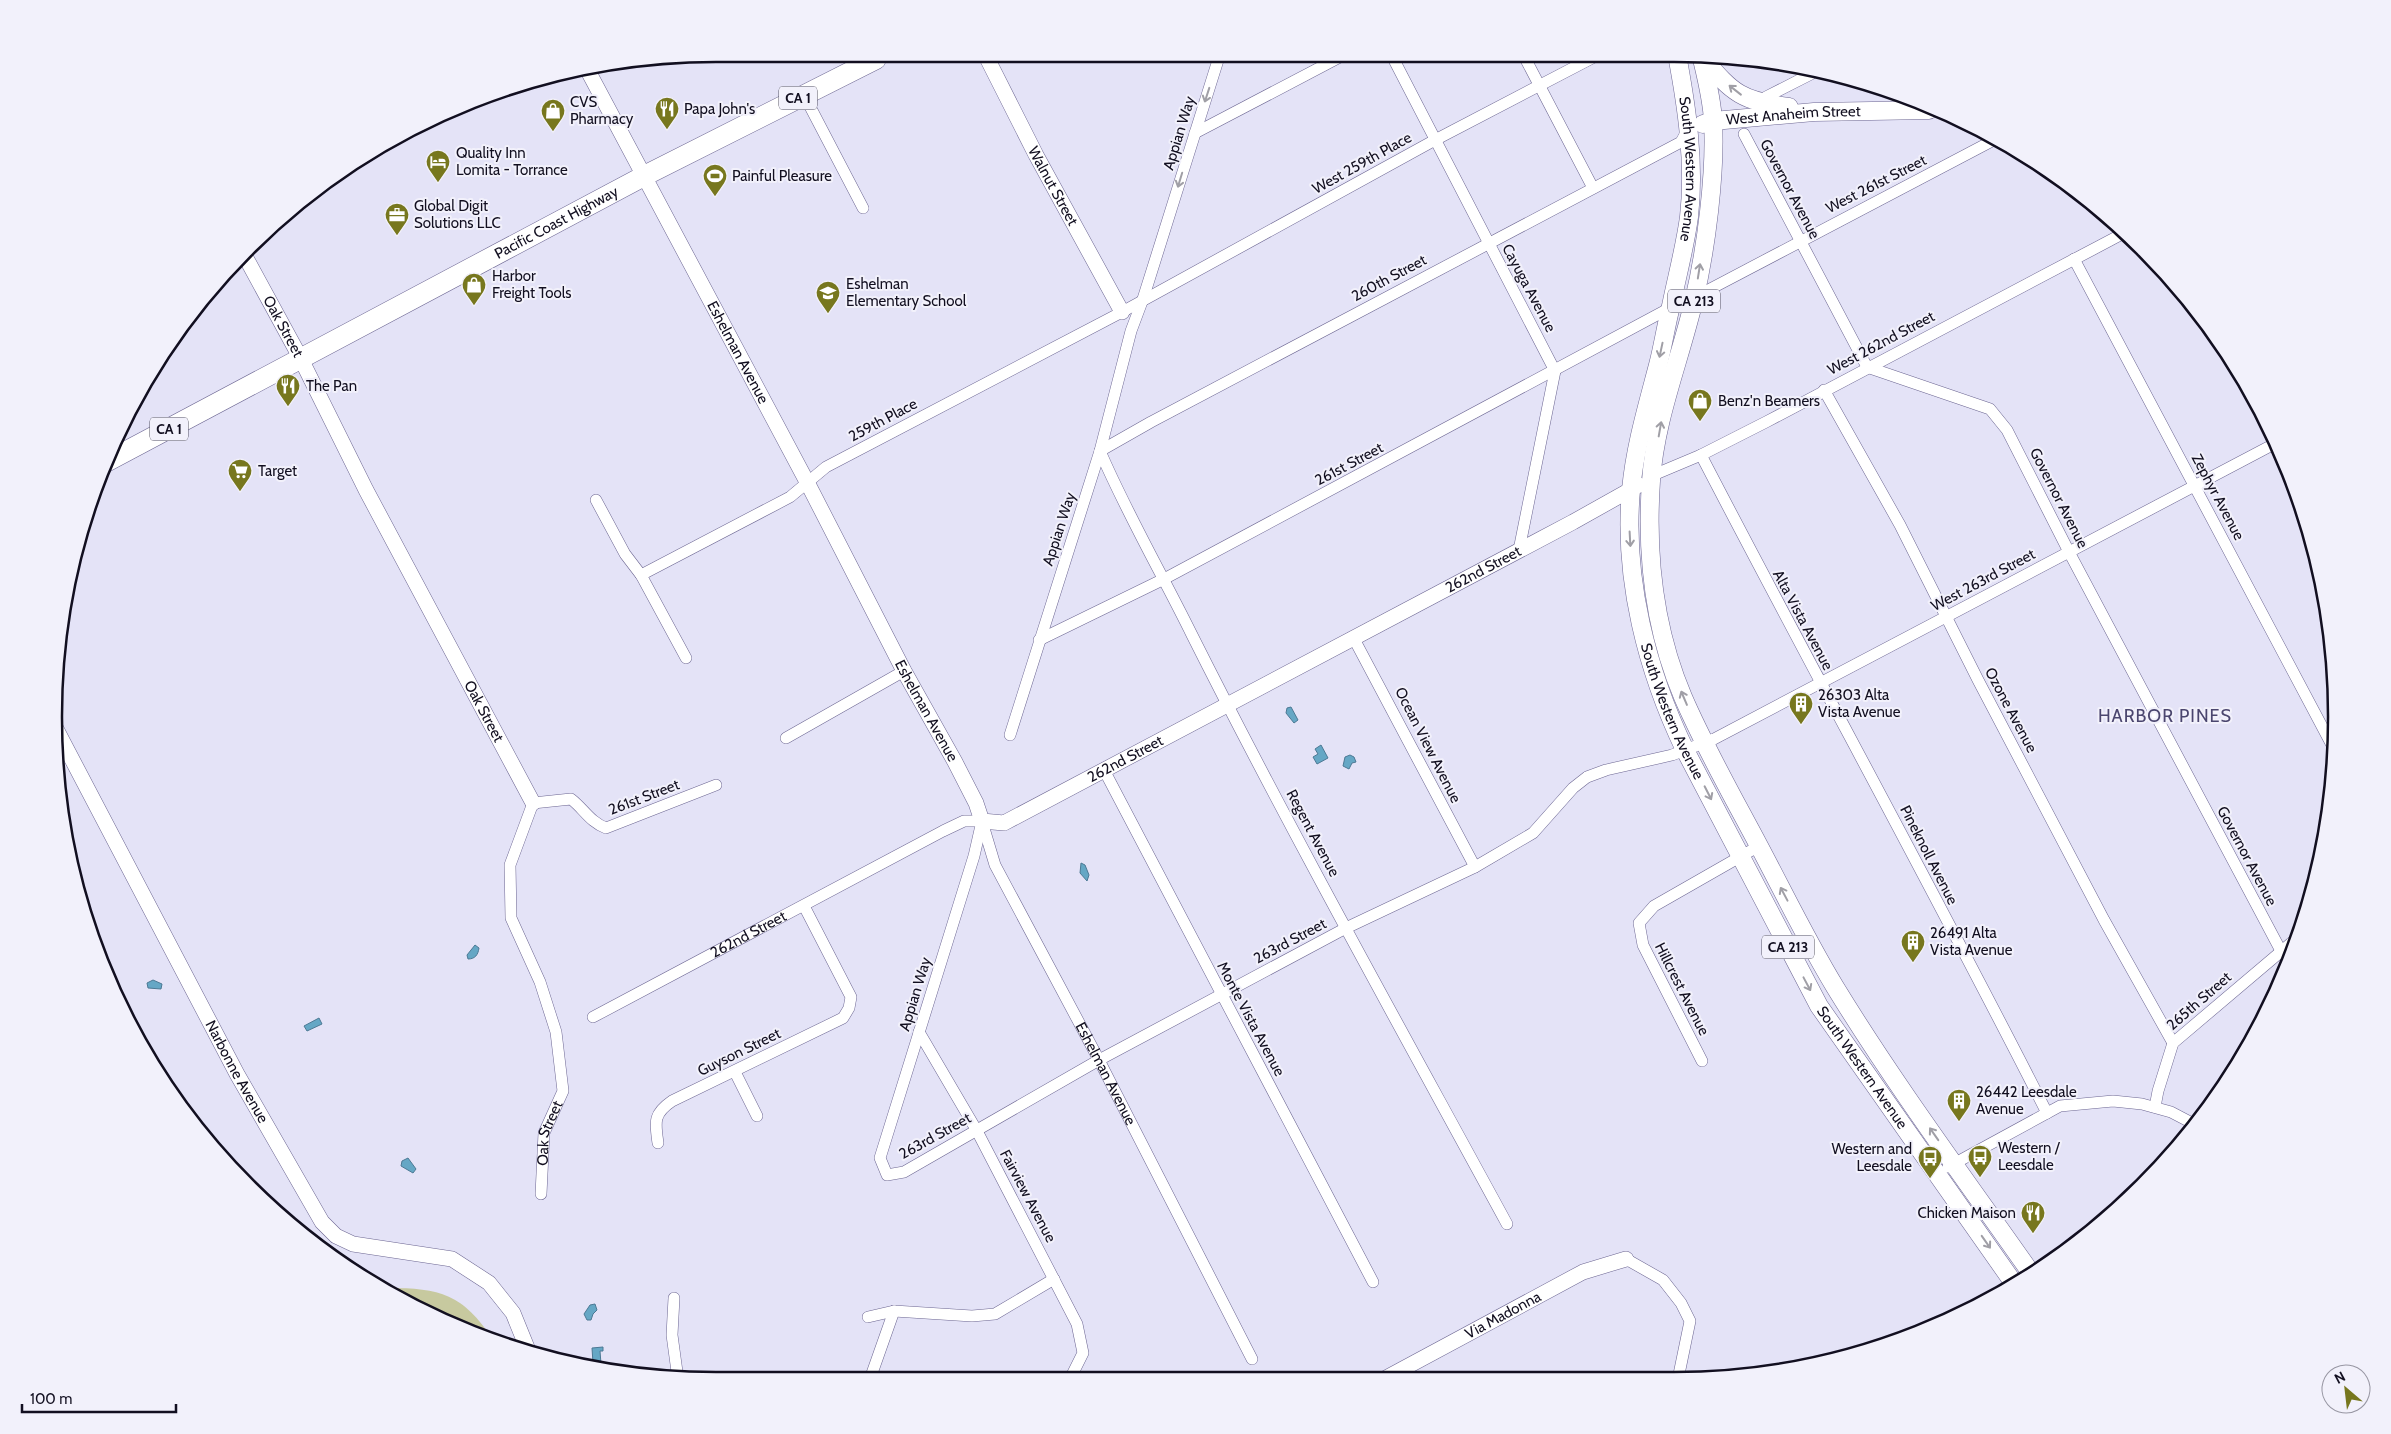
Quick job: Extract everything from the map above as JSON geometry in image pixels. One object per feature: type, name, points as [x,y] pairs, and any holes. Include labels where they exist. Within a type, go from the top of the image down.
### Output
[{"type":"highway","name":"Pacific Coast Highway","points":[[117,456],[644,176],[804,95],[862,62]]},
{"type":"main road","name":"South Western Avenue","points":[[1678,62],[1688,129],[1690,161],[1689,218],[1658,364],[1638,440],[1631,491],[1629,536],[1633,580],[1651,669],[1665,707],[1685,750],[1819,1006],[2010,1278]]},
{"type":"main road","name":"South Western Avenue","points":[[1702,63],[1713,121],[1710,191],[1695,297],[1663,413],[1651,476],[1648,529],[1652,579],[1670,660],[1683,696],[1705,742],[1807,937],[1852,1014],[2027,1268]]},
{"type":"main road","points":[[1708,64],[1730,87],[1756,102],[1814,112]]},
{"type":"main road","name":"West Anaheim Street","points":[[1688,129],[1713,121],[1814,112],[1919,110]]},
{"type":"street","name":"Walnut Street","points":[[989,62],[1036,155],[1122,312]]},
{"type":"street","name":"Appian Way","points":[[1010,735],[1100,451],[1130,331],[1143,299],[1217,62]]},
{"type":"street","points":[[1194,133],[1330,62]]},
{"type":"street","name":"Cayuga Avenue","points":[[1395,62],[1555,372]]},
{"type":"street","points":[[1527,62],[1593,188]]},
{"type":"street","name":"West 259th Place","points":[[1143,299],[1435,140],[1585,62]]},
{"type":"street","name":"Eshelman Avenue","points":[[590,75],[807,482],[904,671],[956,762],[976,803],[995,865],[1099,1060],[1252,1359]]},
{"type":"street","points":[[1766,97],[1807,76]]},
{"type":"street","points":[[804,95],[863,208]]},
{"type":"street","name":"260th Street","points":[[1100,451],[1151,422],[1681,142],[1688,129]]},
{"type":"street","name":"Governor Avenue","points":[[1744,134],[1867,367],[1990,409],[2007,430],[2069,552],[2281,951]]},
{"type":"street","name":"West 261st Street","points":[[1695,297],[1800,240],[1988,143]]},
{"type":"street","name":"West 262nd Street","points":[[1651,476],[1701,455],[2118,236]]},
{"type":"street","name":"Zephyr Avenue","points":[[2074,259],[2328,737]]},
{"type":"street","name":"Oak Street","points":[[248,261],[300,359],[366,490],[533,803],[510,865],[511,918],[540,982],[556,1032],[563,1092],[544,1133],[541,1194]]},
{"type":"street","name":"259th Place","points":[[641,574],[790,497],[826,467],[1122,312],[1143,299]]},
{"type":"street","name":"261st Street","points":[[1039,640],[1164,579],[1555,372],[1670,308]]},
{"type":"street","points":[[1122,312],[1130,331]]},
{"type":"street","points":[[1519,550],[1555,372]]},
{"type":"street","name":"Ozone Avenue","points":[[1824,390],[1900,525],[2104,920],[2173,1043]]},
{"type":"street","name":"West 263rd Street","points":[[1705,742],[1820,684],[2269,446]]},
{"type":"street","name":"Regent Avenue","points":[[1100,451],[1120,497],[1227,704],[1507,1224]]},
{"type":"street","name":"Alta Vista Avenue","points":[[1701,455],[1820,684],[1882,797]]},
{"type":"street","name":"262nd Street","points":[[593,1017],[964,821],[1004,823],[1631,491],[1651,476]]},
{"type":"street","points":[[596,500],[625,554],[641,574],[686,658]]},
{"type":"street","name":"Ocean View Avenue","points":[[1354,637],[1474,867]]},
{"type":"street","points":[[786,738],[904,671]]},
{"type":"street","name":"263rd Street","points":[[887,1175],[904,1172],[1099,1060],[1346,928],[1474,867],[1534,833],[1573,788],[1587,777],[1606,770],[1672,755],[1705,742]]},
{"type":"street","name":"Narbonne Avenue","points":[[63,743],[237,1074],[322,1222],[336,1236],[353,1244],[452,1260],[489,1283],[513,1313],[525,1342]]},
{"type":"street","name":"Monte Vista Avenue","points":[[1104,770],[1373,1282]]},
{"type":"street","name":"261st Street","points":[[533,803],[571,799],[584,809],[595,824],[606,828],[716,785]]},
{"type":"street","name":"Pineknoll Avenue","points":[[1882,797],[2047,1113]]},
{"type":"street","name":"Appian Way","points":[[887,1175],[880,1158],[974,856],[982,821]]},
{"type":"street","name":"Hillcrest Avenue","points":[[1702,1060],[1643,945],[1639,924],[1654,906],[1759,846]]},
{"type":"street","name":"Guyson Street","points":[[658,1143],[656,1120],[663,1107],[843,1018],[849,1008],[851,997],[804,906]]},
{"type":"street","name":"265th Street","points":[[2155,1107],[2173,1043],[2287,946]]},
{"type":"street","name":"Fairview Avenue","points":[[919,1032],[977,1131],[1077,1324],[1083,1353],[1074,1372]]},
{"type":"street","points":[[735,1072],[757,1116]]},
{"type":"street","points":[[1938,1174],[2060,1106],[2113,1100],[2155,1107],[2171,1112],[2188,1121]]},
{"type":"street","points":[[1626,1259],[1663,1280],[1681,1303],[1690,1320],[1679,1372]]},
{"type":"street","name":"Via Madonna","points":[[1397,1372],[1583,1272],[1626,1259]]},
{"type":"street","points":[[868,1317],[894,1311],[972,1316],[995,1314],[1054,1279]]},
{"type":"street","points":[[674,1298],[672,1335],[677,1370]]},
{"type":"street","points":[[872,1372],[894,1311]]},
{"type":"green space","points":[[398,1288],[436,1292],[449,1297],[471,1312],[485,1329],[428,1304]]},
{"type":"water","points":[[1291,707],[1298,720],[1294,723],[1286,713],[1287,708]]},
{"type":"water","points":[[1321,745],[1328,758],[1317,764],[1313,757],[1318,754],[1315,749]]},
{"type":"water","points":[[1350,755],[1354,757],[1356,762],[1352,763],[1349,769],[1343,766],[1345,757]]},
{"type":"water","points":[[1081,863],[1085,865],[1089,875],[1087,881],[1080,873]]},
{"type":"water","points":[[475,945],[479,948],[477,955],[468,959],[467,955]]},
{"type":"water","points":[[153,980],[162,984],[161,989],[148,988],[147,983]]},
{"type":"water","points":[[319,1018],[322,1024],[307,1031],[304,1026]]},
{"type":"water","points":[[408,1158],[416,1169],[413,1173],[401,1166],[402,1161]]},
{"type":"water","points":[[595,1304],[597,1310],[591,1320],[587,1320],[584,1314],[590,1305]]},
{"type":"water","points":[[603,1347],[603,1351],[600,1351],[601,1361],[593,1360],[592,1348]]},
{"type":"place","name":"Papa John's","points":[[667,130]]},
{"type":"place","name":"CVS Pharmacy","points":[[553,132]]},
{"type":"place","name":"Quality Inn Lomita - Torrance","points":[[438,183]]},
{"type":"place","name":"Painful Pleasure","points":[[715,197]]},
{"type":"place","name":"Global Digit Solutions LLC","points":[[397,236]]},
{"type":"place","name":"Harbor Freight Tools","points":[[474,306]]},
{"type":"place","name":"Eshelman Elementary School","points":[[828,314]]},
{"type":"place","name":"The Pan","points":[[288,407]]},
{"type":"place","name":"Benz'n Beamers","points":[[1700,422]]},
{"type":"place","name":"Target","points":[[240,492]]},
{"type":"place","name":"26303 Alta Vista Avenue","points":[[1801,725]]},
{"type":"place","name":"26491 Alta Vista Avenue","points":[[1913,963]]},
{"type":"place","name":"26442 Leesdale Avenue","points":[[1959,1122]]},
{"type":"place","name":"Western / Leesdale","points":[[1980,1178]]},
{"type":"place","name":"Western and Leesdale","points":[[1930,1179]]},
{"type":"place","name":"Chicken Maison","points":[[2033,1234]]},
{"type":"district","name":"HARBOR PINES","points":[[2165,716]]}]
